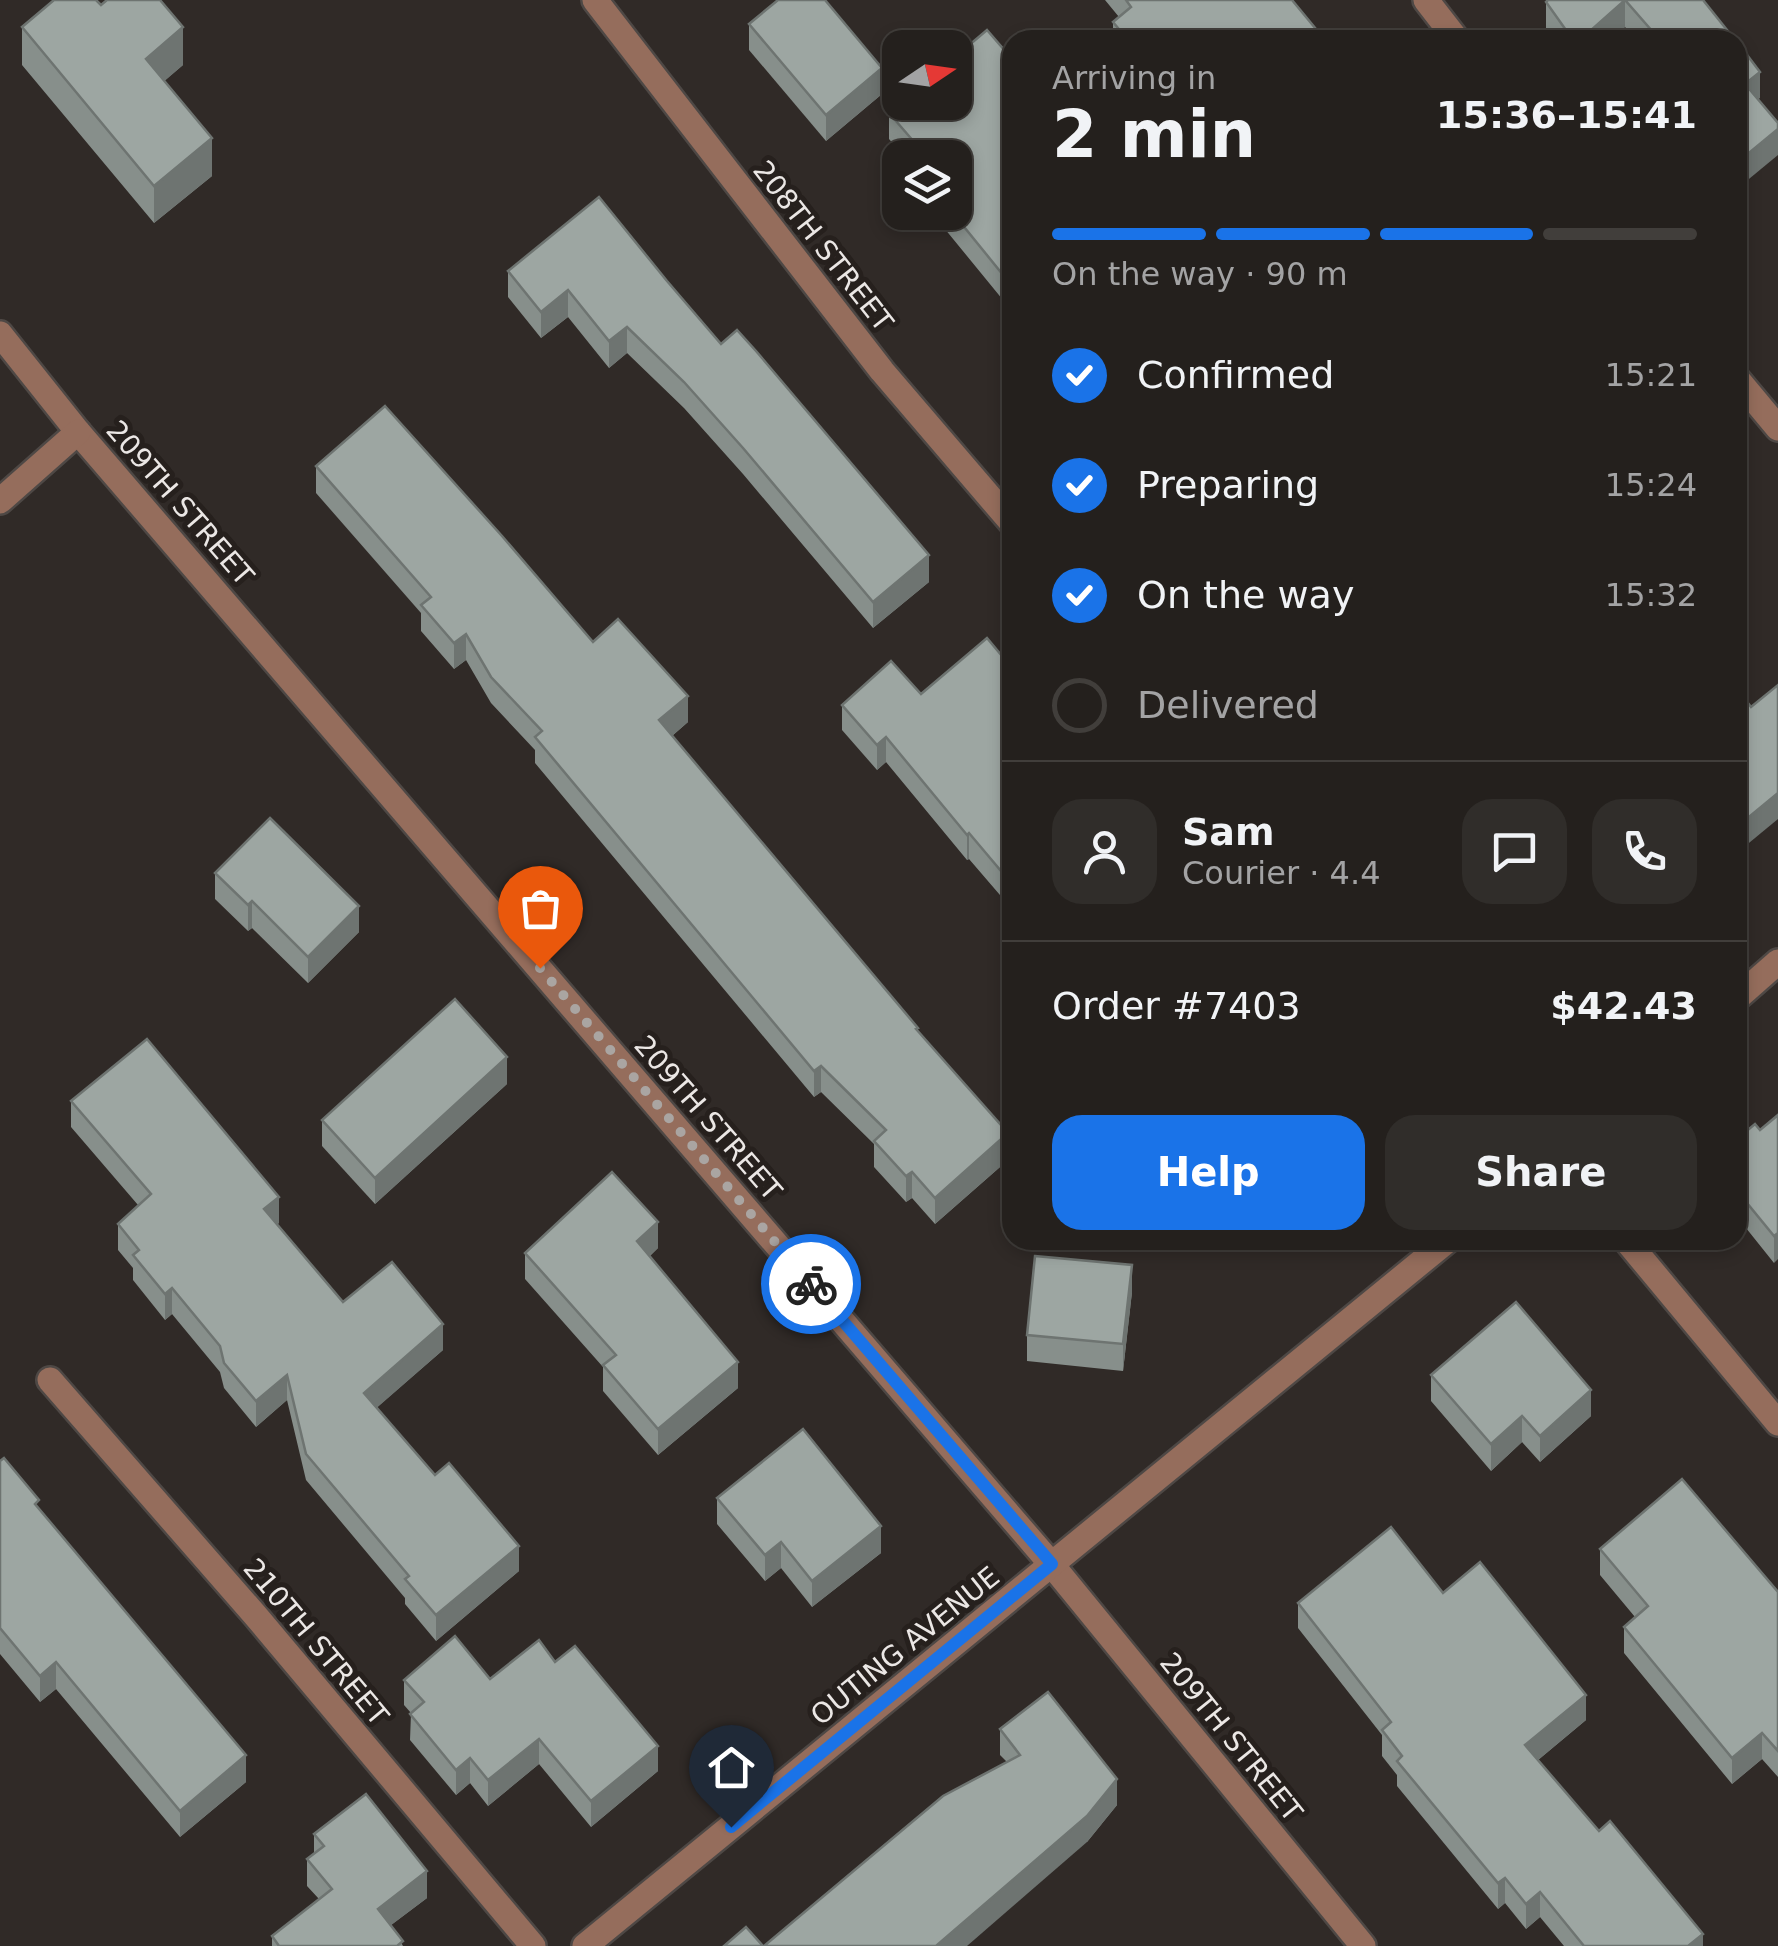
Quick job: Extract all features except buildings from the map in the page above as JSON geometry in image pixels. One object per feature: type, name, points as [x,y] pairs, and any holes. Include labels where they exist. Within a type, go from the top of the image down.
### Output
[{"type":"street","name":"208TH STREET","points":[[595,0],[882,371],[1002,510]]},
{"type":"street","points":[[1426,0],[1449,30]]},
{"type":"street","name":"209TH STREET","points":[[0,334],[78,432],[1052,1564],[1364,1946]]},
{"type":"street","points":[[1747,391],[1778,428]]},
{"type":"street","points":[[0,501],[78,432]]},
{"type":"street","points":[[1747,989],[1778,962]]},
{"type":"street","name":"OUTING AVENUE","points":[[585,1946],[1436,1250]]},
{"type":"street","points":[[1634,1250],[1778,1422]]},
{"type":"street","name":"210TH STREET","points":[[50,1380],[256,1615],[533,1946]]},
{"type":"way so far","points":[[540,968],[811,1284]]},
{"type":"route","points":[[731,1827],[1052,1564],[811,1284]]}]
